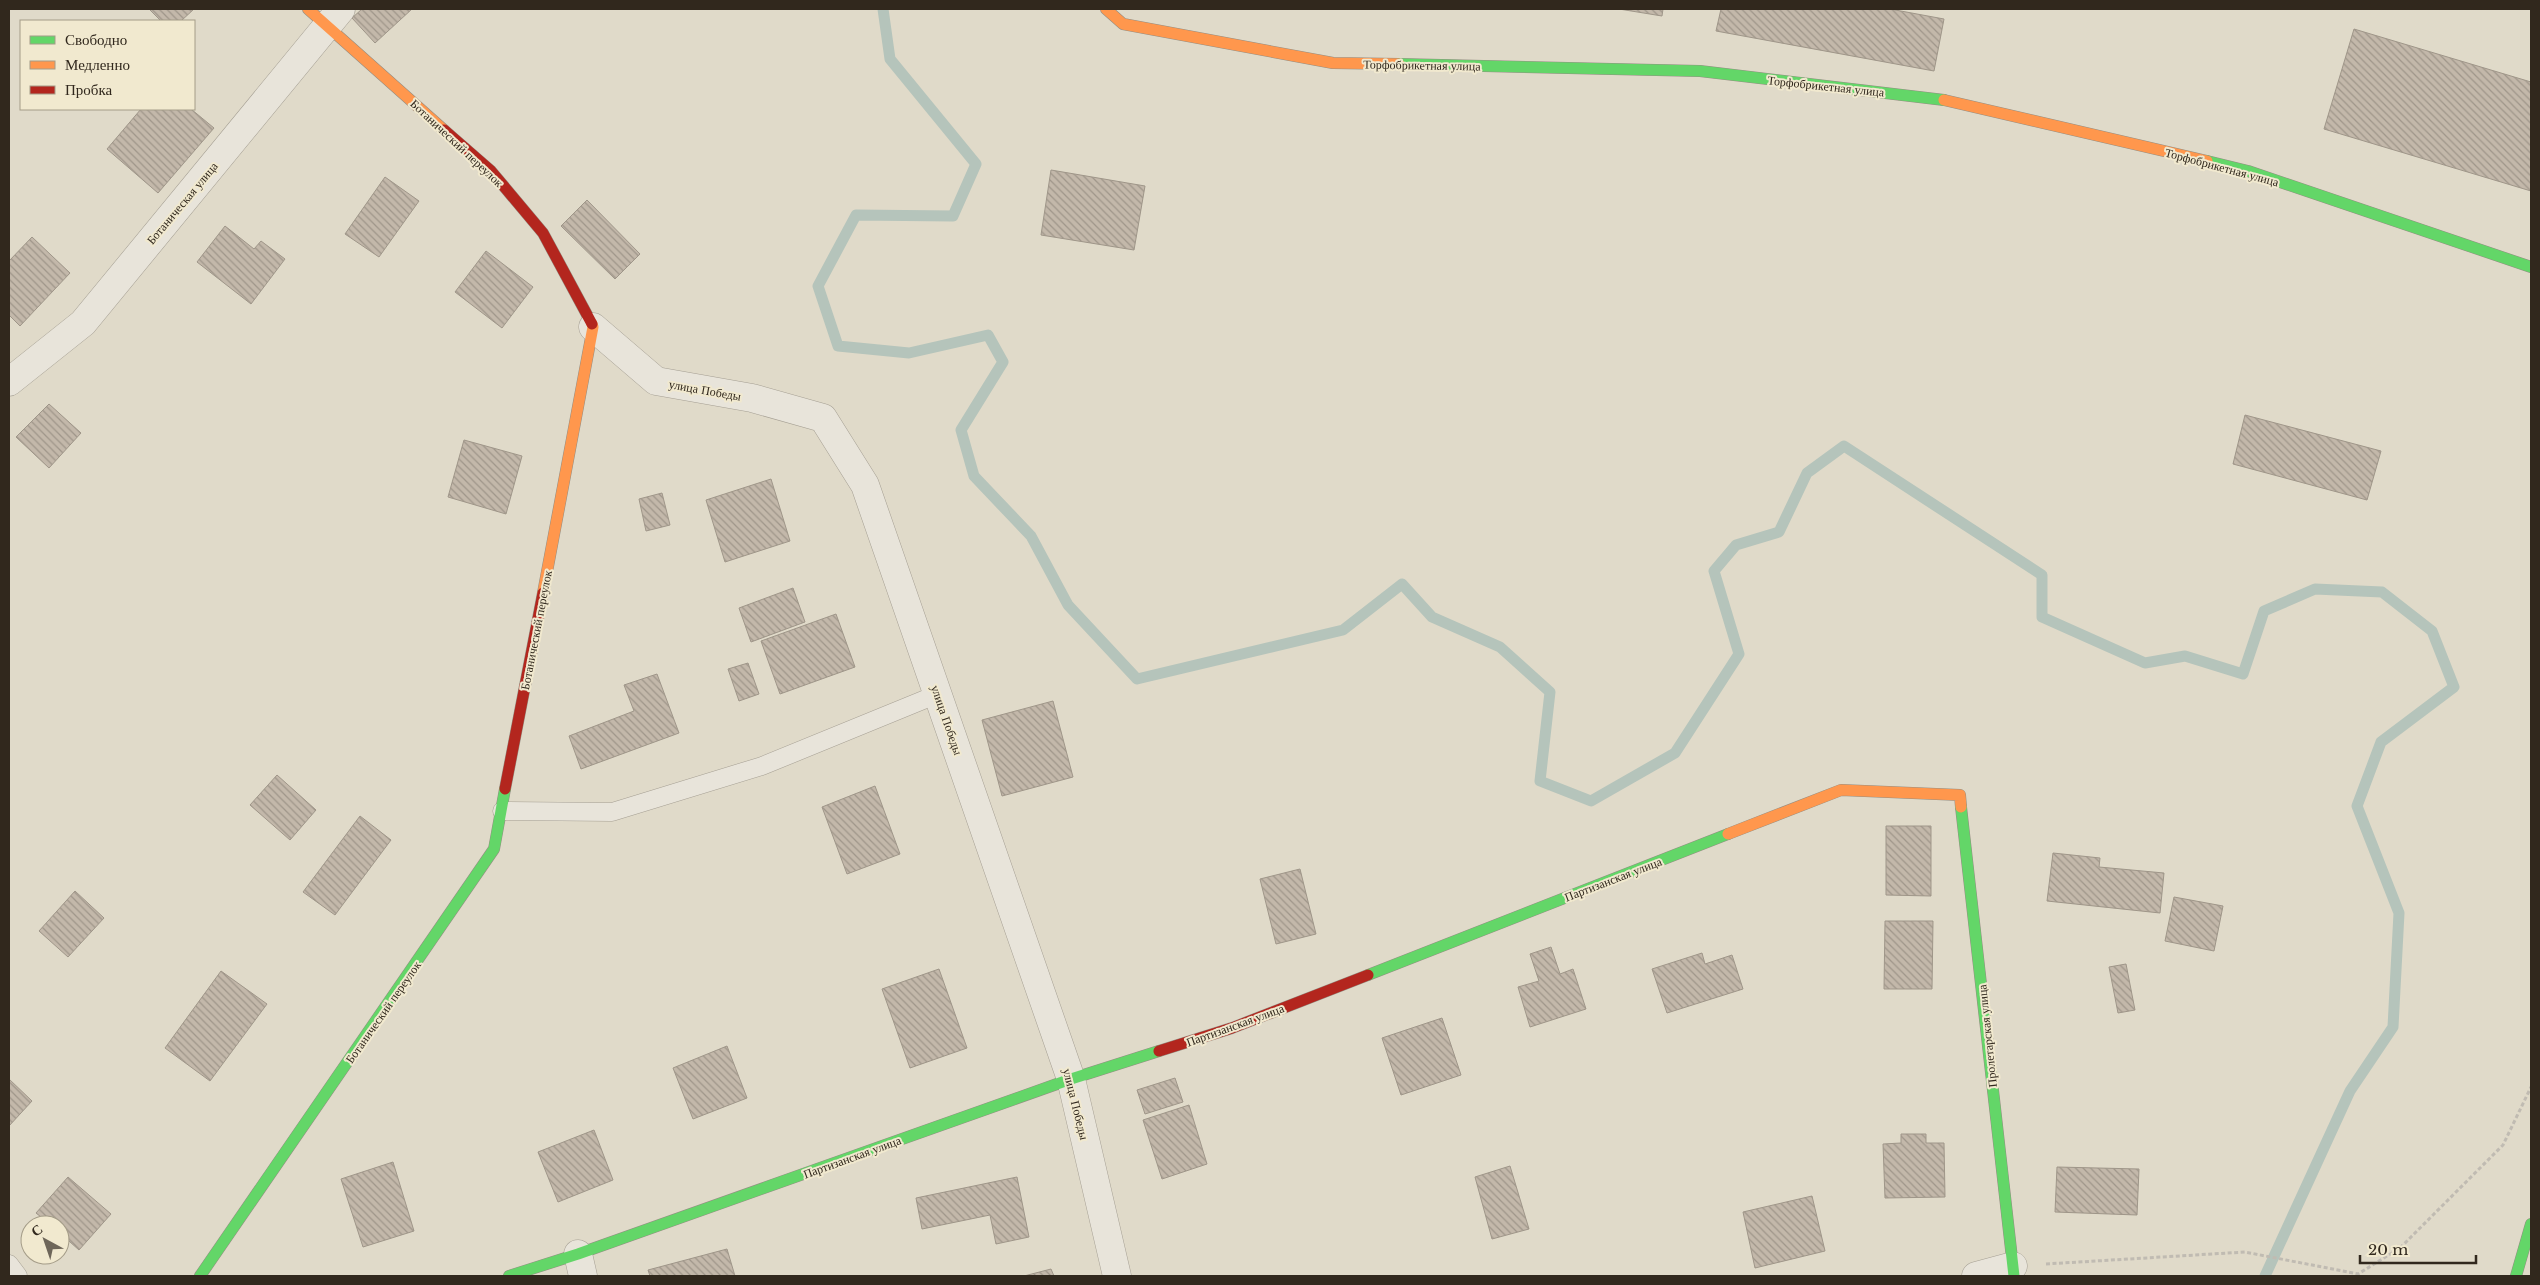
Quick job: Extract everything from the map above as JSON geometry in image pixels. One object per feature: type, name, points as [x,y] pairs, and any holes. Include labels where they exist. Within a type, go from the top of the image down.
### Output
[{"type":"street","name":"Ботанический переулок","points":[[200,1276],[494,850],[593,327],[543,233],[491,172],[335,17],[308,9]]},
{"type":"street","name":"Торфобрикетная улица","points":[[1106,9],[1123,24],[1333,63],[1700,72],[1936,98],[2248,172],[2531,266]]},
{"type":"street","name":"Ботаническая улица","points":[[9,382],[83,323],[335,17]]},
{"type":"street","name":"улица Победы","points":[[593,327],[656,381],[752,398],[823,418],[865,485],[1071,1079],[1117,1276]]},
{"type":"street","name":"Партизанская улица","points":[[509,1276],[580,1265],[1071,1079],[1232,1028],[1841,790],[1960,795]]},
{"type":"street","name":"Пролетарская улица","points":[[1960,795],[2014,1271]]},
{"type":"street","points":[[2516,1276],[2531,1224]]},
{"type":"street","points":[[1976,1276],[2014,1271]]},
{"type":"lane","points":[[502,811],[612,812],[762,766],[938,694]]},
{"type":"lane","points":[[9,1264],[18,1276]]},
{"type":"path","points":[[2014,1271],[2245,1252],[2358,1274],[2400,1248],[2504,1146],[2531,1087]]},
{"type":"building","points":[[149,9],[194,9],[182,20],[160,20]]},
{"type":"building","points":[[362,9],[412,9],[375,43],[352,18]]},
{"type":"building","points":[[1619,9],[1663,9],[1662,16]]},
{"type":"building","points":[[1721,9],[1890,9],[1944,19],[1934,71],[1716,31]]},
{"type":"building","points":[[2354,29],[2531,82],[2531,191],[2324,129]]},
{"type":"building","points":[[140,110],[192,110],[214,128],[158,193],[107,149]]},
{"type":"building","points":[[1051,170],[1145,186],[1134,250],[1041,235]]},
{"type":"building","points":[[385,177],[419,201],[379,257],[345,234]]},
{"type":"building","points":[[587,200],[640,254],[615,279],[561,226]]},
{"type":"building","points":[[225,226],[254,249],[261,241],[285,259],[251,304],[197,262]]},
{"type":"building","points":[[32,237],[70,273],[20,326],[9,315],[9,261]]},
{"type":"building","points":[[486,251],[533,287],[502,328],[455,292]]},
{"type":"building","points":[[49,404],[81,433],[49,468],[16,437]]},
{"type":"building","points":[[2245,415],[2381,451],[2367,500],[2233,464]]},
{"type":"building","points":[[464,440],[522,456],[506,514],[448,497]]},
{"type":"building","points":[[771,479],[790,541],[725,562],[706,500]]},
{"type":"building","points":[[662,493],[670,525],[646,531],[639,499]]},
{"type":"building","points":[[793,588],[805,622],[751,642],[739,608]]},
{"type":"building","points":[[836,614],[855,667],[780,694],[761,641]]},
{"type":"building","points":[[748,663],[759,694],[739,701],[728,669]]},
{"type":"building","points":[[657,674],[679,733],[581,769],[569,736],[634,711],[624,685]]},
{"type":"building","points":[[1053,701],[1073,777],[1002,796],[982,720]]},
{"type":"building","points":[[277,775],[316,810],[290,840],[250,805]]},
{"type":"building","points":[[875,786],[900,854],[847,874],[822,807]]},
{"type":"building","points":[[360,816],[391,840],[335,915],[303,892]]},
{"type":"building","points":[[1886,826],[1931,826],[1931,896],[1886,895]]},
{"type":"building","points":[[2053,853],[2100,858],[2099,867],[2164,873],[2160,913],[2047,901]]},
{"type":"building","points":[[1300,869],[1316,934],[1276,944],[1260,879]]},
{"type":"building","points":[[75,891],[104,918],[68,957],[39,931]]},
{"type":"building","points":[[2174,897],[2223,906],[2214,951],[2165,941]]},
{"type":"building","points":[[1885,921],[1933,921],[1932,989],[1884,989]]},
{"type":"building","points":[[1551,947],[1560,974],[1573,969],[1586,1009],[1530,1027],[1518,987],[1539,981],[1530,954]]},
{"type":"building","points":[[1702,953],[1705,964],[1732,955],[1743,989],[1667,1013],[1652,969]]},
{"type":"building","points":[[2126,964],[2135,1010],[2118,1013],[2109,967]]},
{"type":"building","points":[[939,969],[967,1048],[910,1068],[882,989]]},
{"type":"building","points":[[221,971],[267,1004],[210,1081],[165,1048]]},
{"type":"building","points":[[1442,1018],[1461,1075],[1401,1095],[1382,1038]]},
{"type":"building","points":[[727,1046],[747,1098],[693,1119],[673,1068]]},
{"type":"building","points":[[1175,1078],[1183,1102],[1145,1114],[1137,1090]]},
{"type":"building","points":[[9,1079],[32,1101],[9,1126]]},
{"type":"building","points":[[1189,1105],[1207,1164],[1162,1179],[1143,1120]]},
{"type":"building","points":[[594,1130],[613,1180],[558,1202],[538,1152]]},
{"type":"building","points":[[1901,1134],[1926,1134],[1926,1143],[1944,1143],[1945,1197],[1885,1198],[1883,1144],[1901,1143]]},
{"type":"building","points":[[393,1162],[414,1231],[363,1247],[341,1179]]},
{"type":"building","points":[[1510,1166],[1529,1229],[1492,1239],[1475,1177]]},
{"type":"building","points":[[2057,1167],[2139,1169],[2137,1215],[2055,1212]]},
{"type":"building","points":[[68,1177],[111,1214],[79,1250],[70,1242],[70,1215],[38,1215],[36,1213]]},
{"type":"building","points":[[1017,1177],[1029,1237],[996,1244],[990,1215],[922,1229],[916,1198]]},
{"type":"building","points":[[1812,1196],[1825,1251],[1755,1268],[1743,1212]]},
{"type":"building","points":[[727,1249],[735,1276],[650,1276],[648,1270]]},
{"type":"building","points":[[1051,1269],[1054,1276],[1024,1276]]},
{"type":"waterway","points":[[883,9],[890,59],[976,164],[953,216],[856,215],[818,286],[838,346],[909,353],[988,335],[1003,362],[961,430],[974,476],[1031,536],[1068,605],[1137,679],[1343,630],[1402,584],[1432,617],[1500,647],[1550,692],[1540,781],[1591,801],[1675,753],[1739,654],[1714,571],[1736,545],[1779,532],[1807,473],[1844,446],[2042,575],[2042,617],[2145,663],[2185,656],[2243,674],[2264,611],[2315,589],[2382,592],[2432,631],[2454,687],[2381,742],[2357,806],[2399,913],[2393,1027],[2350,1091],[2265,1276]]},
{"type":"traffic: fast","points":[[1399,64],[1700,71],[1944,100]]},
{"type":"traffic: fast","points":[[2207,161],[2248,171],[2531,267]]},
{"type":"traffic: fast","points":[[200,1276],[494,849],[505,789]]},
{"type":"traffic: fast","points":[[1961,807],[2014,1276]]},
{"type":"traffic: fast","points":[[1368,975],[1728,834]]},
{"type":"traffic: fast","points":[[509,1276],[578,1254],[1071,1079],[1159,1051]]},
{"type":"traffic: fast","points":[[2516,1276],[2531,1224]]},
{"type":"traffic: slow","points":[[308,9],[444,130]]},
{"type":"traffic: slow","points":[[1106,9],[1123,24],[1333,63],[1399,64]]},
{"type":"traffic: slow","points":[[1944,100],[2207,161]]},
{"type":"traffic: slow","points":[[543,593],[593,327],[592,324]]},
{"type":"traffic: slow","points":[[1728,834],[1841,790],[1960,795],[1961,807]]},
{"type":"traffic: jam","points":[[444,130],[491,171],[543,233],[592,324]]},
{"type":"traffic: jam","points":[[505,789],[543,593]]},
{"type":"traffic: jam","points":[[1159,1051],[1232,1028],[1368,975]]}]
